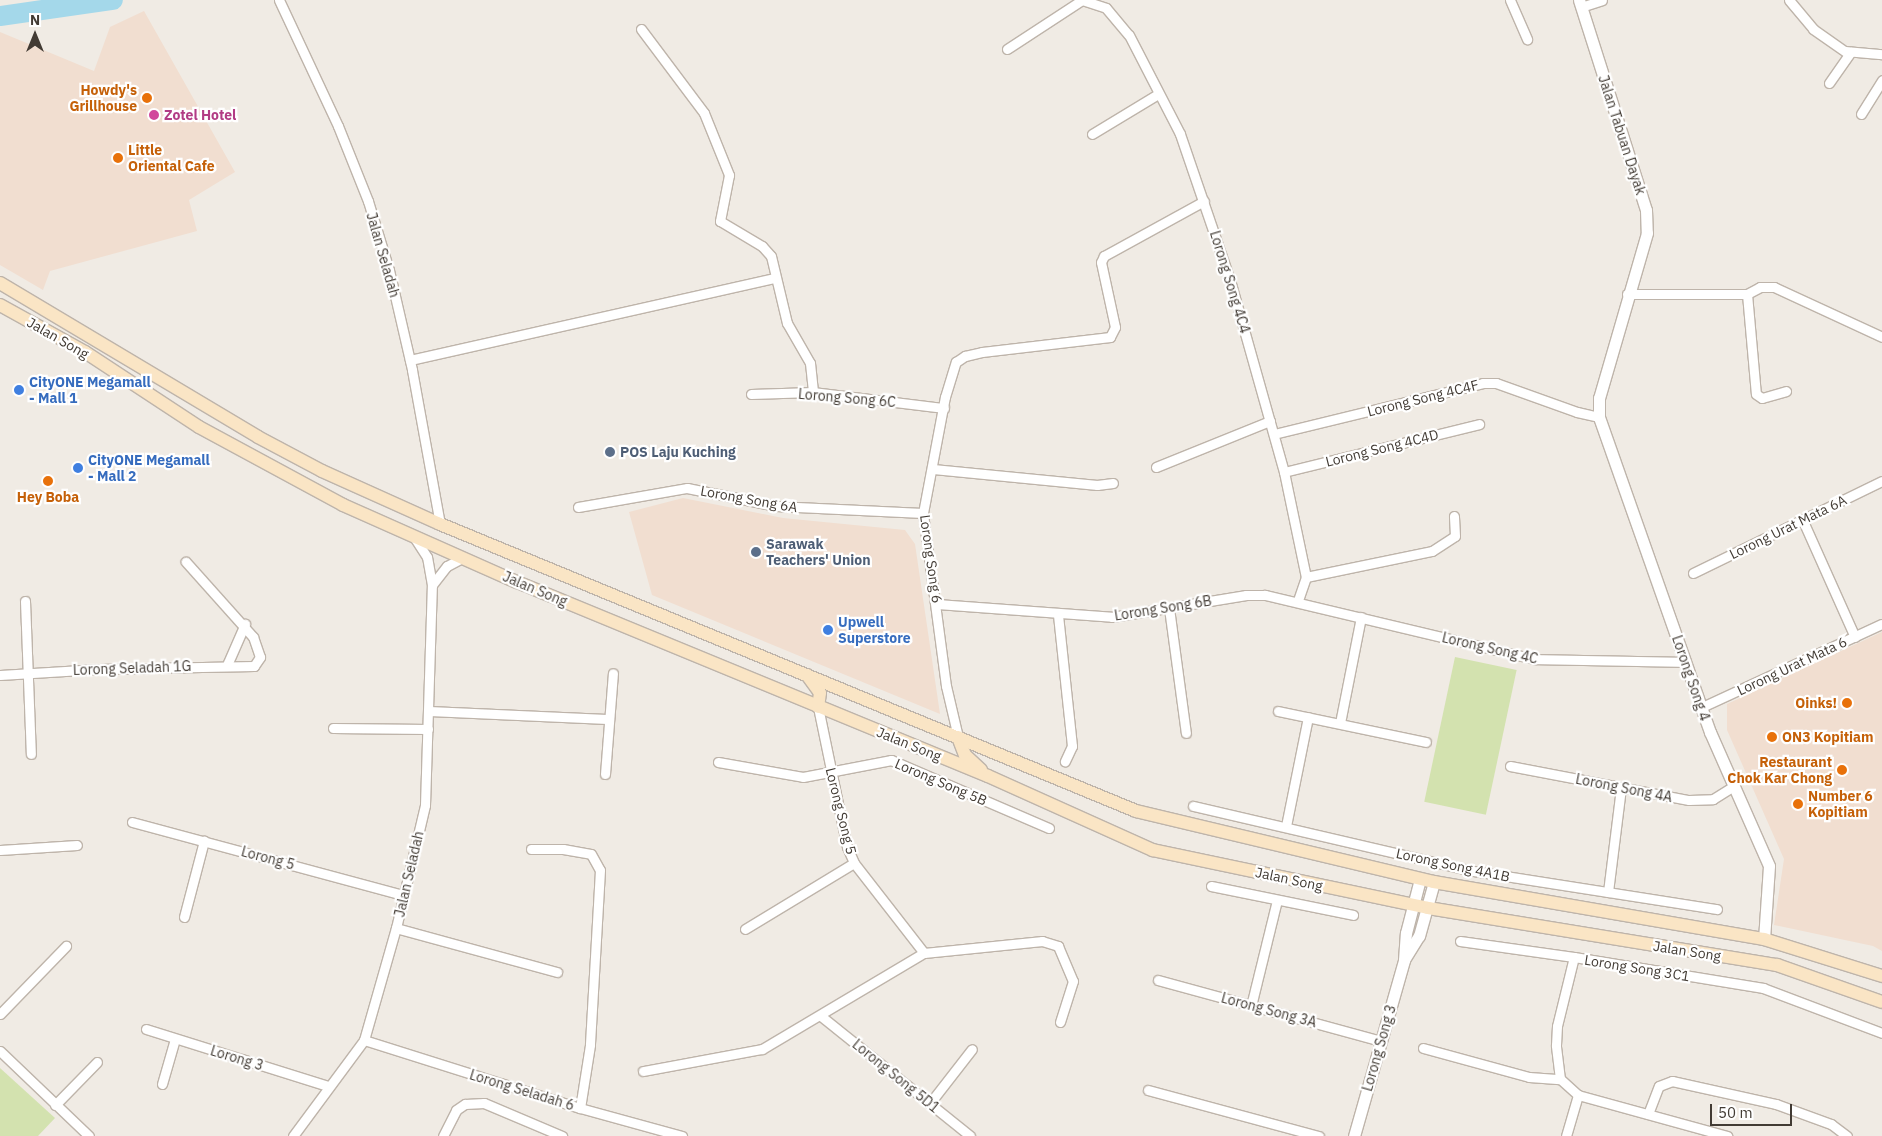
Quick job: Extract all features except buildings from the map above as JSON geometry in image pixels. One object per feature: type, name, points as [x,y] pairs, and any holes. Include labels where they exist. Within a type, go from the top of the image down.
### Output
[{"type":"main road","name":"Jalan Song","points":[[0,283],[258,438],[322,471],[440,524],[1136,810],[1434,882],[1764,939],[1882,976]]},
{"type":"main road","name":"Jalan Song","points":[[0,305],[85,352],[199,426],[343,505],[462,558],[988,776],[1153,850],[1428,908],[1777,965],[1882,1002]]},
{"type":"main road","points":[[807,676],[820,693],[818,707]]},
{"type":"main road","points":[[958,737],[965,755],[988,776]]},
{"type":"street","name":"Jalan Seladah","points":[[278,0],[338,126],[368,201],[410,360],[440,524]]},
{"type":"street","points":[[1007,49],[1082,0]]},
{"type":"street","name":"Lorong Song 4C4","points":[[1082,0],[1106,8],[1118,18],[1180,134],[1233,288],[1284,472],[1306,577]]},
{"type":"street","points":[[1510,0],[1527,39]]},
{"type":"street","points":[[1580,3],[1602,0]]},
{"type":"street","points":[[1789,0],[1813,29],[1850,52],[1882,54]]},
{"type":"street","name":"Jalan Tabuan Dayak","points":[[1580,3],[1646,210],[1647,233],[1627,294],[1599,398],[1599,417]]},
{"type":"street","points":[[641,29],[704,113],[729,175],[720,221],[762,246],[771,256],[787,323],[810,363],[813,392]]},
{"type":"street","points":[[1828,83],[1850,52]]},
{"type":"street","points":[[1861,114],[1882,80]]},
{"type":"street","points":[[1092,134],[1158,94]]},
{"type":"street","name":"Lorong Song 6","points":[[958,737],[946,686],[937,604],[922,513],[933,469],[949,381],[956,362],[965,356],[998,349],[1110,337],[1115,327],[1101,262],[1104,256],[1204,201]]},
{"type":"street","points":[[410,360],[775,278]]},
{"type":"street","points":[[1627,294],[1747,294],[1760,287],[1774,287],[1882,337]]},
{"type":"street","points":[[1747,294],[1756,394],[1762,398],[1786,391]]},
{"type":"street","name":"Lorong Song 4C4F","points":[[1274,434],[1483,383],[1496,383],[1577,412],[1599,417]]},
{"type":"street","name":"Lorong Song 6C","points":[[751,394],[813,392],[944,408]]},
{"type":"street","name":"Lorong Song 4","points":[[1599,417],[1702,707],[1770,872],[1764,939]]},
{"type":"street","points":[[1156,467],[1270,421]]},
{"type":"street","name":"Lorong Song 4C4D","points":[[1284,472],[1480,424]]},
{"type":"street","points":[[933,469],[1097,485],[1113,483]]},
{"type":"street","name":"Lorong Urat Mata 6A","points":[[1693,572],[1803,521],[1882,481]]},
{"type":"street","name":"Lorong Song 6A","points":[[578,507],[687,488],[776,506],[922,513]]},
{"type":"street","points":[[1298,600],[1306,577],[1432,551],[1455,536],[1454,516]]},
{"type":"street","points":[[1803,521],[1855,637]]},
{"type":"street","name":"Jalan Seladah","points":[[295,1135],[328,1086],[364,1040],[396,928],[425,805],[432,585],[427,557],[414,536]]},
{"type":"street","points":[[432,585],[446,566],[462,558]]},
{"type":"street","points":[[186,562],[245,624],[227,665]]},
{"type":"street","name":"Lorong Song 6B","points":[[937,604],[1058,615],[1112,617],[1246,595],[1298,600]]},
{"type":"street","name":"Lorong Song 4C","points":[[1298,600],[1534,659],[1686,662]]},
{"type":"street","points":[[25,601],[31,754]]},
{"type":"street","points":[[1169,608],[1186,733]]},
{"type":"street","points":[[1058,615],[1072,746],[1065,761]]},
{"type":"street","points":[[1340,723],[1361,617]]},
{"type":"street","name":"Lorong Seladah 1G","points":[[0,675],[227,665],[254,666],[260,657],[245,624]]},
{"type":"street","name":"Lorong Urat Mata 6","points":[[1702,707],[1882,624]]},
{"type":"street","points":[[605,774],[607,718],[613,673]]},
{"type":"street","name":"Lorong Song 5","points":[[818,707],[831,774],[854,863],[924,953]]},
{"type":"street","points":[[429,711],[607,718]]},
{"type":"street","points":[[1278,711],[1426,742]]},
{"type":"street","points":[[1286,826],[1308,718]]},
{"type":"street","points":[[333,728],[428,729]]},
{"type":"street","name":"Lorong Song 5B","points":[[718,762],[804,777],[831,774],[892,760],[1048,828]]},
{"type":"street","name":"Lorong Song 4A","points":[[1510,766],[1621,788],[1704,801],[1734,786]]},
{"type":"street","points":[[1608,892],[1621,788]]},
{"type":"street","name":"Lorong Song 4A1B","points":[[1193,806],[1286,826],[1467,870],[1717,909]]},
{"type":"street","name":"Lorong 5","points":[[132,822],[403,895]]},
{"type":"street","points":[[184,917],[204,841]]},
{"type":"street","points":[[0,850],[77,845]]},
{"type":"street","points":[[531,849],[563,848],[591,854],[600,870],[590,1045],[580,1108]]},
{"type":"street","points":[[745,929],[854,863]]},
{"type":"street","name":"Lorong Song 3","points":[[1354,1136],[1404,960],[1413,905],[1420,879]]},
{"type":"street","name":"Lorong Song 3","points":[[1404,960],[1419,936],[1434,882]]},
{"type":"street","points":[[1210,886],[1353,915]]},
{"type":"street","points":[[1251,1006],[1277,900]]},
{"type":"street","points":[[396,928],[557,972]]},
{"type":"street","points":[[644,1071],[762,1049],[821,1016],[924,953],[1042,941],[1058,946],[1073,981],[1060,1022]]},
{"type":"street","points":[[1460,941],[1574,957]]},
{"type":"street","points":[[0,1014],[66,946]]},
{"type":"street","name":"Lorong Song 3C1","points":[[1560,1078],[1556,1062],[1557,1026],[1574,957],[1764,988],[1882,1033]]},
{"type":"street","name":"Lorong Song 3A","points":[[1158,980],[1381,1040]]},
{"type":"street","name":"Lorong Song 5D1","points":[[821,1016],[970,1136]]},
{"type":"street","name":"Lorong 3","points":[[146,1029],[328,1086]]},
{"type":"street","points":[[162,1084],[175,1038]]},
{"type":"street","name":"Lorong Seladah 6","points":[[364,1040],[580,1108],[682,1136]]},
{"type":"street","points":[[1423,1048],[1529,1077],[1560,1078],[1578,1095],[1727,1136]]},
{"type":"street","points":[[930,1103],[972,1049]]},
{"type":"street","points":[[0,1051],[89,1136]]},
{"type":"street","points":[[55,1105],[97,1062]]},
{"type":"street","points":[[1648,1114],[1659,1086],[1672,1080],[1776,1104],[1831,1124],[1847,1136]]},
{"type":"street","points":[[1148,1090],[1319,1136]]},
{"type":"street","points":[[1566,1136],[1578,1095]]},
{"type":"street","points":[[443,1136],[456,1110],[464,1104],[484,1103],[562,1136]]},
{"type":"shaded area","points":[[144,11],[235,172],[189,200],[197,231],[50,271],[43,290],[0,265],[0,32],[94,71],[110,27]]},
{"type":"shaded area","points":[[683,498],[783,518],[905,530],[915,544],[940,714],[652,595],[629,512]]},
{"type":"shaded area","points":[[1882,632],[1882,951],[1873,946],[1774,925],[1784,859],[1727,730],[1727,704]]},
{"type":"green space","points":[[1455,657],[1517,670],[1486,815],[1424,802]]},
{"type":"green space","points":[[0,1068],[55,1118],[38,1136],[0,1136]]},
{"type":"waterway","points":[[0,16],[113,0]]},
{"type":"place","name":"Howdy's Grillhouse","points":[[147,98]]},
{"type":"place","name":"Zotel Hotel","points":[[154,115]]},
{"type":"place","name":"Little Oriental Cafe","points":[[118,158]]},
{"type":"place","name":"CityONE Megamall - Mall 1","points":[[19,390]]},
{"type":"place","name":"POS Laju Kuching","points":[[610,452]]},
{"type":"place","name":"CityONE Megamall - Mall 2","points":[[78,468]]},
{"type":"place","name":"Hey Boba","points":[[48,481]]},
{"type":"place","name":"Sarawak Teachers' Union","points":[[756,552]]},
{"type":"place","name":"Upwell Superstore","points":[[828,630]]},
{"type":"place","name":"Oinks!","points":[[1847,703]]},
{"type":"place","name":"ON3 Kopitiam","points":[[1772,737]]},
{"type":"place","name":"Restaurant Chok Kar Chong","points":[[1842,770]]},
{"type":"place","name":"Number 6 Kopitiam","points":[[1798,804]]}]
